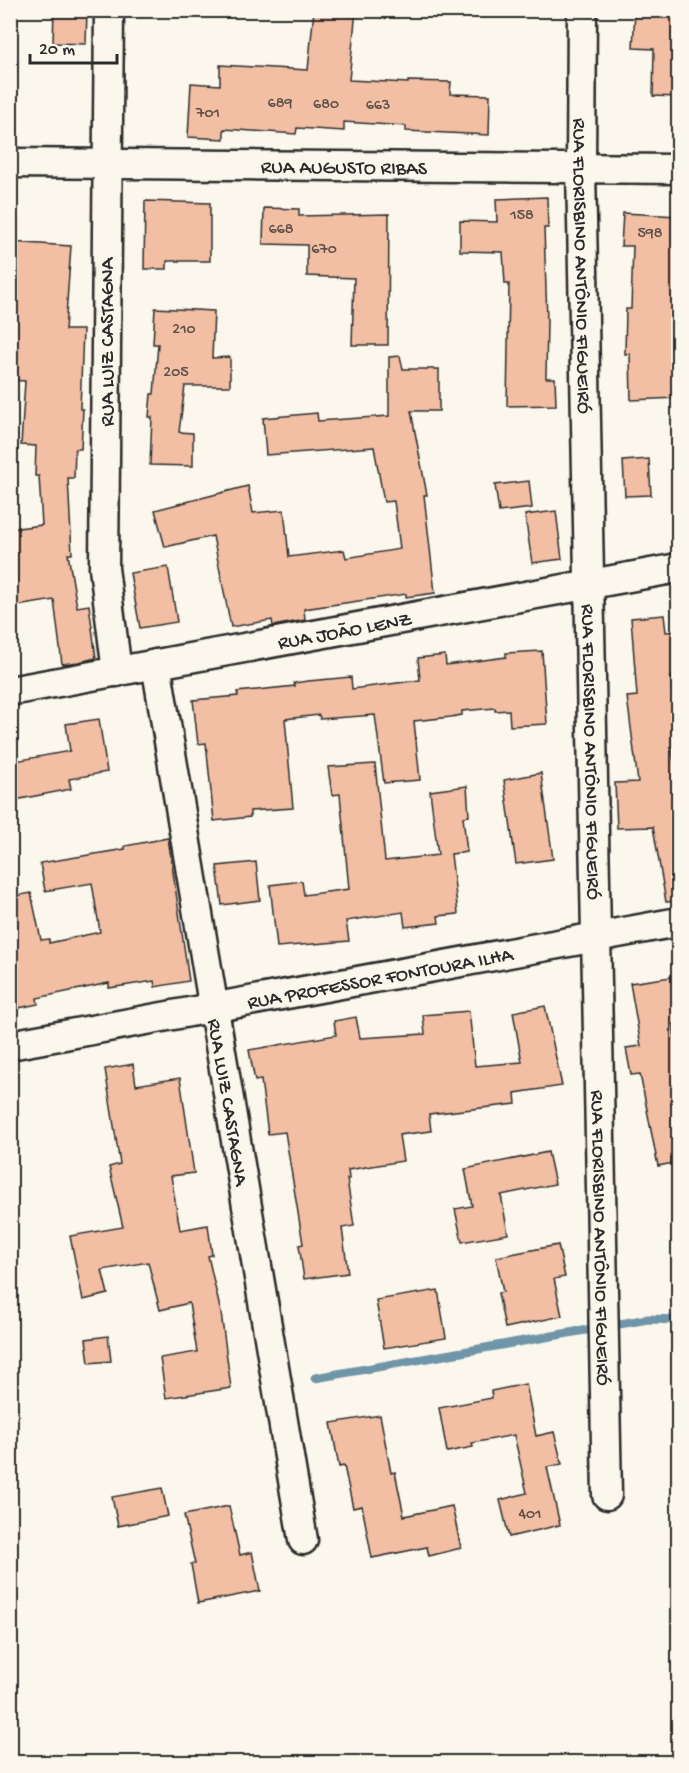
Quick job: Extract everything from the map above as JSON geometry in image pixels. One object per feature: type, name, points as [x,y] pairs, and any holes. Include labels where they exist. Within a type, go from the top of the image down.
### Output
[{"type":"street","name":"RUA LUIZ CASTAGNA","points":[[109,10],[104,568],[117,672]]},
{"type":"street","name":"RUA FLORISBINO ANTÔNIO FIGUEIRÓ","points":[[582,10],[581,168],[588,584],[607,1495]]},
{"type":"street","name":"RUA AUGUSTO RIBAS","points":[[10,163],[678,169]]},
{"type":"street","name":"RUA JOÃO LENZ","points":[[10,692],[678,568]]},
{"type":"street","name":"RUA LUIZ CASTAGNA","points":[[156,664],[303,1540]]},
{"type":"street","name":"RUA PROFESSOR FONTOURA ILHA","points":[[10,1045],[678,922]]},
{"type":"building","points":[[54,10],[87,10],[86,44],[53,43]]},
{"type":"building","points":[[314,10],[356,10],[349,80],[408,83],[408,81],[451,82],[450,94],[490,95],[489,135],[406,131],[406,126],[344,122],[344,131],[297,128],[296,134],[224,129],[224,139],[188,137],[191,83],[220,85],[220,65],[308,70]]},
{"type":"building","points":[[635,10],[678,10],[678,97],[653,96],[654,49],[633,48]]},
{"type":"building","points":[[547,197],[548,228],[544,228],[546,378],[555,378],[556,405],[507,406],[509,284],[505,284],[503,252],[460,251],[460,221],[497,222],[496,199]]},
{"type":"building","points":[[145,201],[210,203],[210,261],[167,261],[167,269],[144,269]]},
{"type":"building","points":[[264,208],[299,209],[299,216],[389,214],[388,345],[352,345],[354,278],[307,276],[307,245],[263,244]]},
{"type":"building","points":[[623,213],[678,216],[678,398],[631,400],[630,354],[625,354],[626,309],[631,309],[633,246],[621,246]]},
{"type":"building","points":[[10,242],[71,246],[65,330],[83,330],[80,409],[83,409],[81,449],[75,449],[74,478],[68,478],[72,554],[68,554],[77,607],[89,605],[96,658],[79,662],[62,664],[54,600],[10,607],[10,529],[42,525],[39,476],[35,476],[36,446],[21,445],[25,381],[10,380]]},
{"type":"building","points":[[155,308],[214,311],[212,358],[230,357],[230,386],[185,386],[179,432],[193,433],[193,466],[150,465],[152,417],[149,417],[151,394],[154,394],[158,344],[153,344]]},
{"type":"building","points":[[400,356],[403,369],[439,369],[439,411],[411,411],[427,495],[424,495],[435,593],[406,597],[406,594],[304,609],[305,620],[273,626],[272,620],[231,627],[213,536],[165,547],[155,510],[248,486],[253,513],[284,510],[289,557],[344,550],[346,558],[400,549],[394,501],[384,502],[374,447],[266,455],[263,418],[317,413],[318,421],[389,416],[389,357]]},
{"type":"building","points":[[649,459],[651,495],[625,496],[623,461]]},
{"type":"building","points":[[529,481],[532,508],[499,512],[495,485]]},
{"type":"building","points":[[556,511],[562,559],[532,563],[525,515]]},
{"type":"building","points":[[168,567],[177,622],[140,628],[130,573]]},
{"type":"building","points":[[664,615],[666,632],[678,631],[678,676],[671,677],[678,737],[678,749],[672,750],[678,786],[678,901],[666,902],[653,827],[617,828],[615,783],[638,782],[627,697],[637,696],[631,618]]},
{"type":"building","points":[[542,651],[547,724],[510,726],[509,710],[495,711],[495,708],[462,711],[462,715],[414,721],[420,780],[384,783],[375,715],[320,719],[319,715],[285,719],[293,808],[250,811],[250,817],[214,821],[206,743],[198,744],[193,700],[238,696],[237,692],[351,677],[352,689],[420,680],[418,658],[445,655],[446,665],[506,657],[506,653]]},
{"type":"building","points":[[99,719],[107,772],[69,779],[71,789],[10,801],[10,762],[70,751],[66,724]]},
{"type":"building","points":[[375,764],[385,861],[438,855],[430,791],[467,786],[469,816],[463,817],[467,852],[451,854],[458,914],[438,916],[439,923],[405,927],[403,912],[346,921],[349,941],[277,947],[270,885],[302,881],[304,895],[349,889],[340,794],[332,795],[328,767]]},
{"type":"building","points":[[541,773],[553,859],[516,864],[504,780]]},
{"type":"building","points":[[168,838],[189,981],[155,987],[154,981],[109,988],[109,983],[37,998],[38,1004],[14,1009],[10,967],[18,966],[10,929],[10,897],[31,893],[41,940],[49,939],[49,943],[100,932],[92,883],[45,891],[40,863],[125,849],[125,846]]},
{"type":"building","points":[[256,862],[260,900],[222,905],[217,866]]},
{"type":"building","points":[[671,977],[678,1022],[673,1025],[678,1057],[678,1162],[658,1166],[640,1074],[631,1075],[626,1048],[641,1046],[630,983]]},
{"type":"building","points":[[545,1006],[562,1086],[515,1093],[516,1104],[429,1114],[431,1131],[399,1135],[403,1161],[348,1170],[349,1179],[347,1179],[354,1226],[342,1228],[348,1273],[304,1279],[299,1245],[303,1244],[285,1132],[268,1134],[261,1080],[255,1081],[249,1050],[336,1035],[334,1021],[356,1017],[360,1038],[425,1034],[423,1015],[469,1011],[475,1066],[522,1062],[513,1012]]},
{"type":"building","points":[[133,1064],[136,1085],[180,1078],[194,1173],[171,1176],[180,1230],[208,1225],[212,1255],[208,1256],[221,1313],[231,1388],[166,1398],[160,1358],[197,1352],[189,1303],[160,1310],[148,1262],[102,1270],[108,1294],[83,1300],[70,1236],[123,1227],[109,1167],[120,1164],[105,1069]]},
{"type":"building","points":[[548,1152],[555,1184],[501,1195],[508,1234],[462,1242],[455,1209],[472,1206],[465,1169]]},
{"type":"building","points":[[558,1245],[565,1277],[554,1279],[562,1316],[505,1328],[498,1293],[503,1292],[496,1257]]},
{"type":"building","points":[[438,1290],[446,1338],[384,1348],[376,1300]]},
{"type":"building","points":[[108,1336],[111,1361],[89,1363],[86,1339]]},
{"type":"building","points":[[526,1384],[536,1436],[554,1432],[562,1464],[547,1467],[560,1525],[509,1537],[500,1500],[527,1493],[514,1435],[472,1443],[473,1447],[447,1452],[439,1408],[492,1398],[491,1391]]},
{"type":"building","points":[[380,1415],[391,1473],[395,1472],[404,1516],[452,1506],[461,1548],[429,1556],[427,1547],[372,1558],[362,1506],[353,1508],[344,1466],[339,1467],[331,1423]]},
{"type":"building","points":[[162,1488],[168,1516],[118,1526],[112,1497]]},
{"type":"building","points":[[229,1506],[240,1555],[252,1552],[260,1591],[198,1603],[191,1564],[195,1564],[184,1515]]},
{"type":"waterway","points":[[315,1378],[648,1319],[678,1320]]}]
